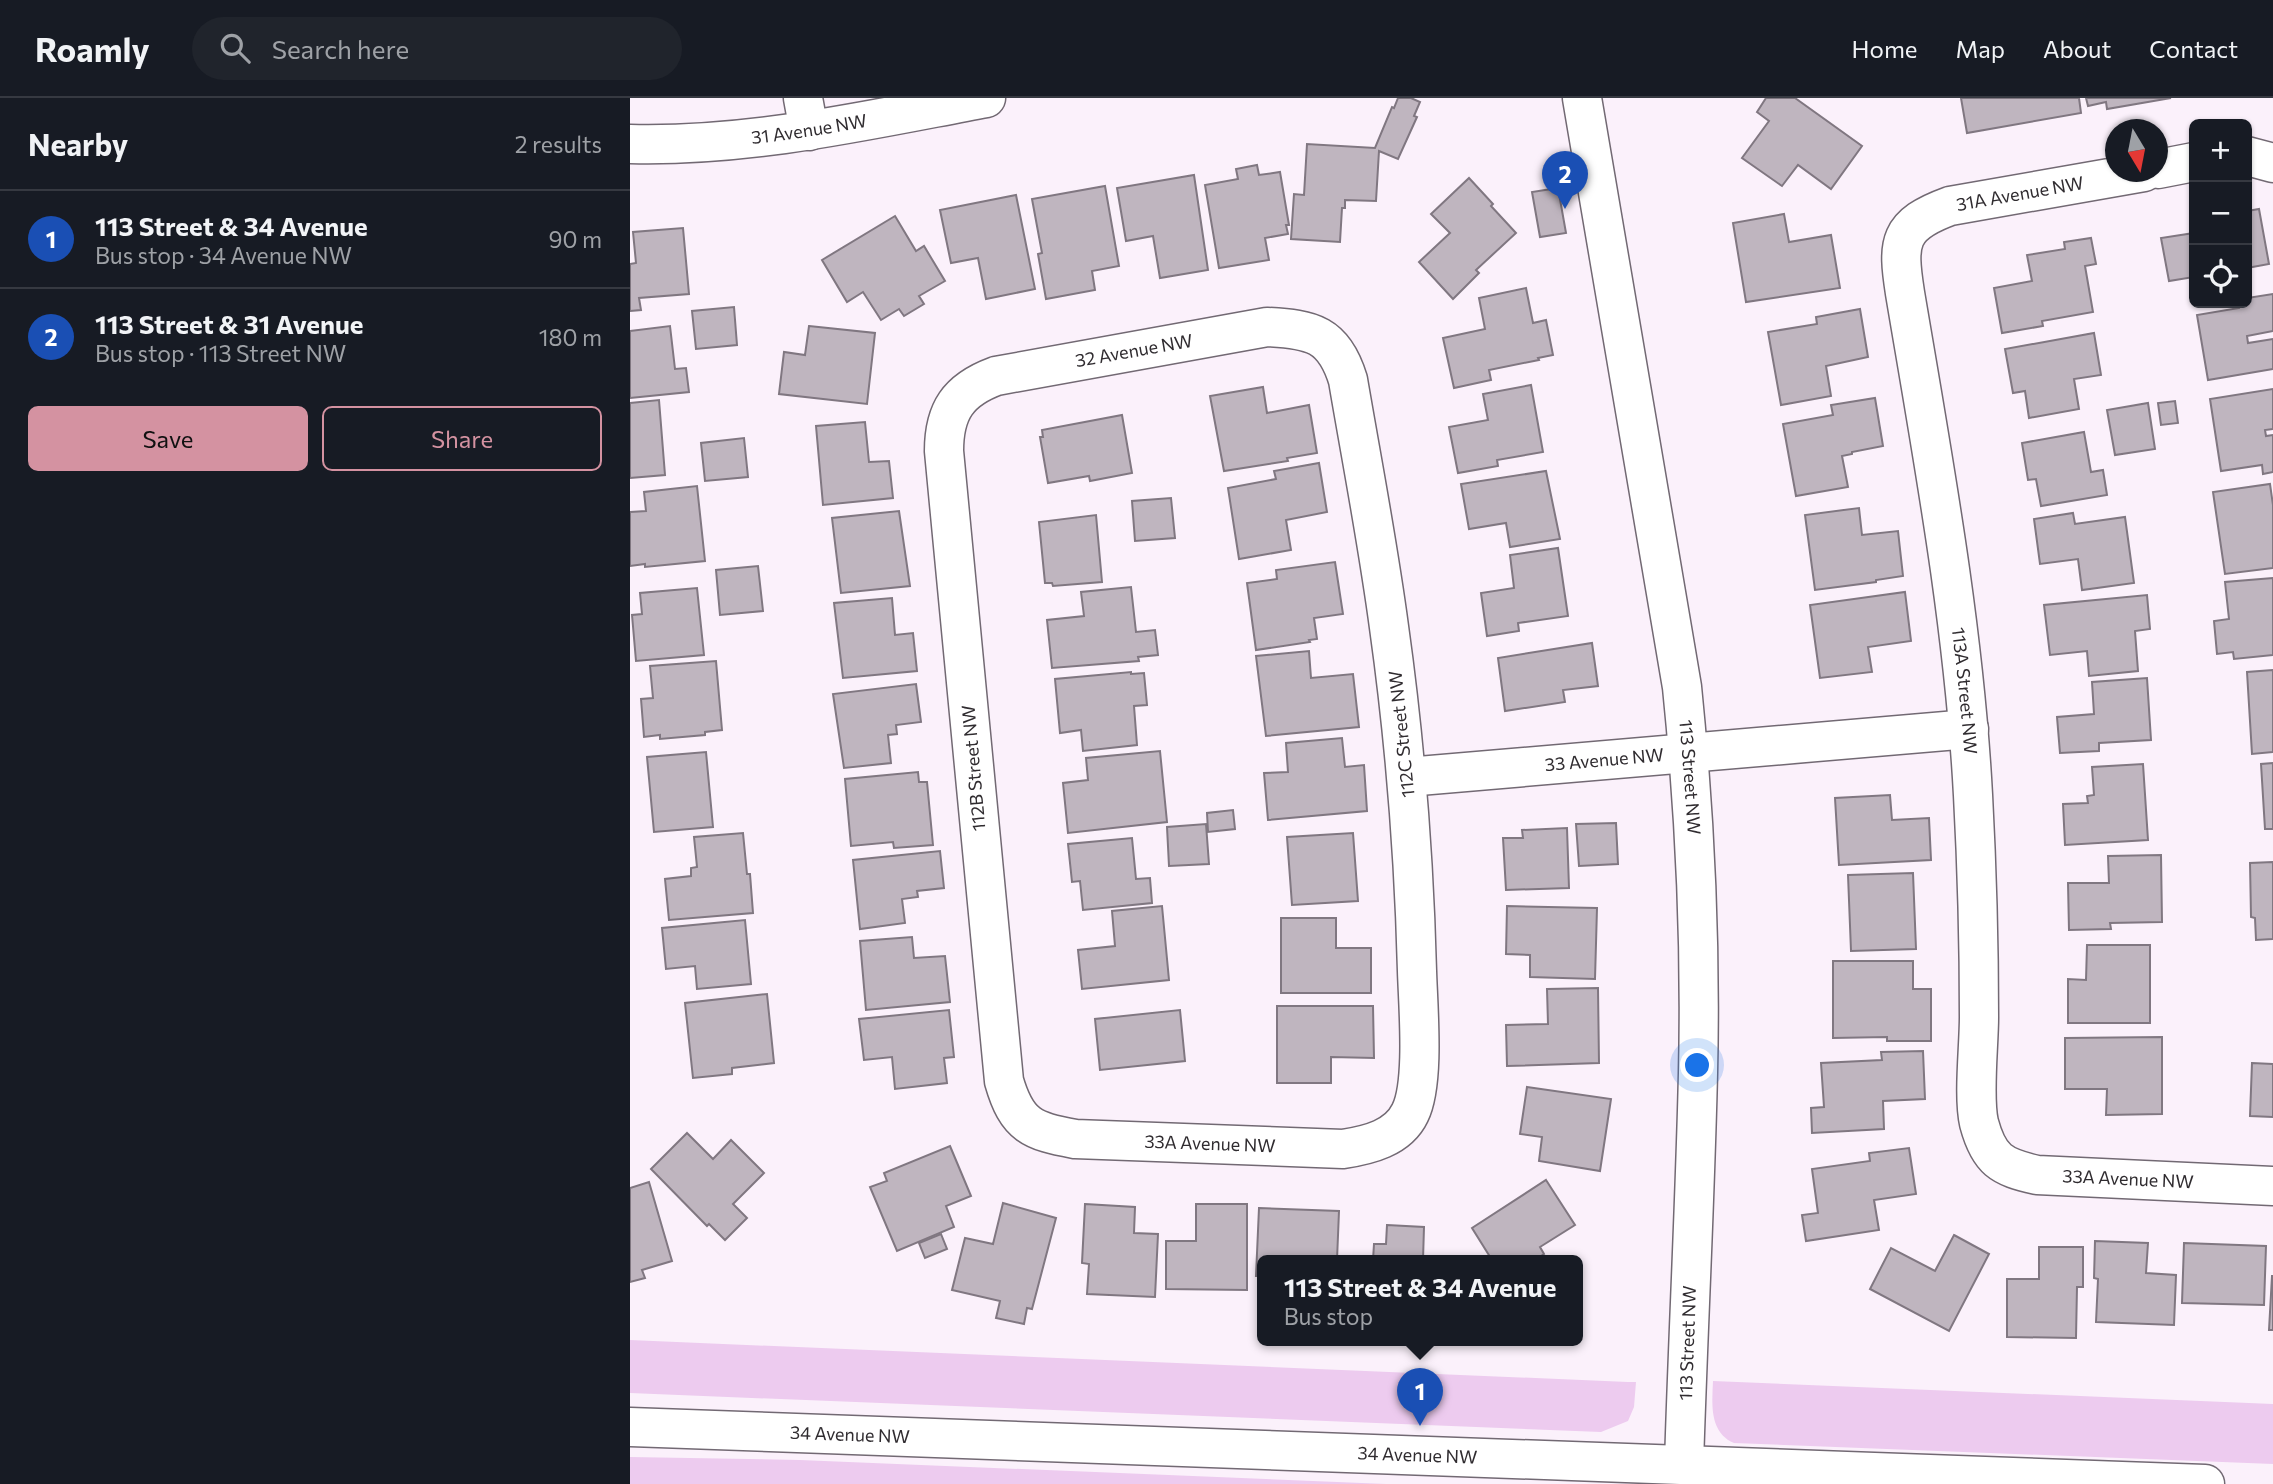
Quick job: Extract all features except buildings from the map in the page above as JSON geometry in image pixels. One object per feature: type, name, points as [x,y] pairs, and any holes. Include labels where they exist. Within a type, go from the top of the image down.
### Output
[{"type":"street","name":"31 Avenue NW","points":[[630,144],[702,144],[806,114],[986,98]]},
{"type":"street","name":"113 Street NW","points":[[1582,98],[1682,687],[1689,754],[1698,927],[1698,1072],[1684,1464]]},
{"type":"street","points":[[2252,157],[2273,163]]},
{"type":"street","points":[[2168,167],[2189,163]]},
{"type":"street","name":"31A Avenue NW","points":[[1905,234],[1931,213],[1950,206],[2105,179]]},
{"type":"street","name":"113A Street NW","points":[[1905,234],[1901,248],[1901,270],[1957,624],[1969,729],[1978,954],[1978,1111],[1990,1151]]},
{"type":"street","name":"32 Avenue NW","points":[[954,407],[964,393],[979,382],[996,376],[1267,327],[1306,331],[1323,339]]},
{"type":"street","name":"112C Street NW","points":[[1323,339],[1336,351],[1348,380],[1389,624],[1407,777],[1416,941],[1418,1080],[1416,1098],[1410,1113],[1404,1124],[1393,1133]]},
{"type":"street","name":"112B Street NW","points":[[954,407],[945,429],[944,452],[1004,1081],[1017,1112],[1028,1125]]},
{"type":"street","name":"33 Avenue NW","points":[[1407,777],[1969,729]]},
{"type":"street","name":"33A Avenue NW","points":[[1028,1125],[1075,1139],[1343,1149],[1360,1146],[1393,1133]]},
{"type":"street","name":"33A Avenue NW","points":[[1990,1151],[2002,1164],[2037,1175],[2273,1186]]},
{"type":"street","name":"34 Avenue NW","points":[[630,1427],[2205,1484]]},
{"type":"shaded area","points":[[630,1340],[1636,1382],[1634,1407],[1628,1421],[1601,1432],[630,1393]]},
{"type":"shaded area","points":[[1713,1381],[2273,1404],[2273,1464],[1734,1443],[1720,1432],[1716,1425]]},
{"type":"shaded area","points":[[630,1457],[800,1460],[1386,1484],[630,1484]]},
{"type":"place","name":"113 Street & 31 Avenue","points":[[1565,209]]},
{"type":"place","name":"113 Street & 34 Avenue","points":[[1420,1426]]}]
